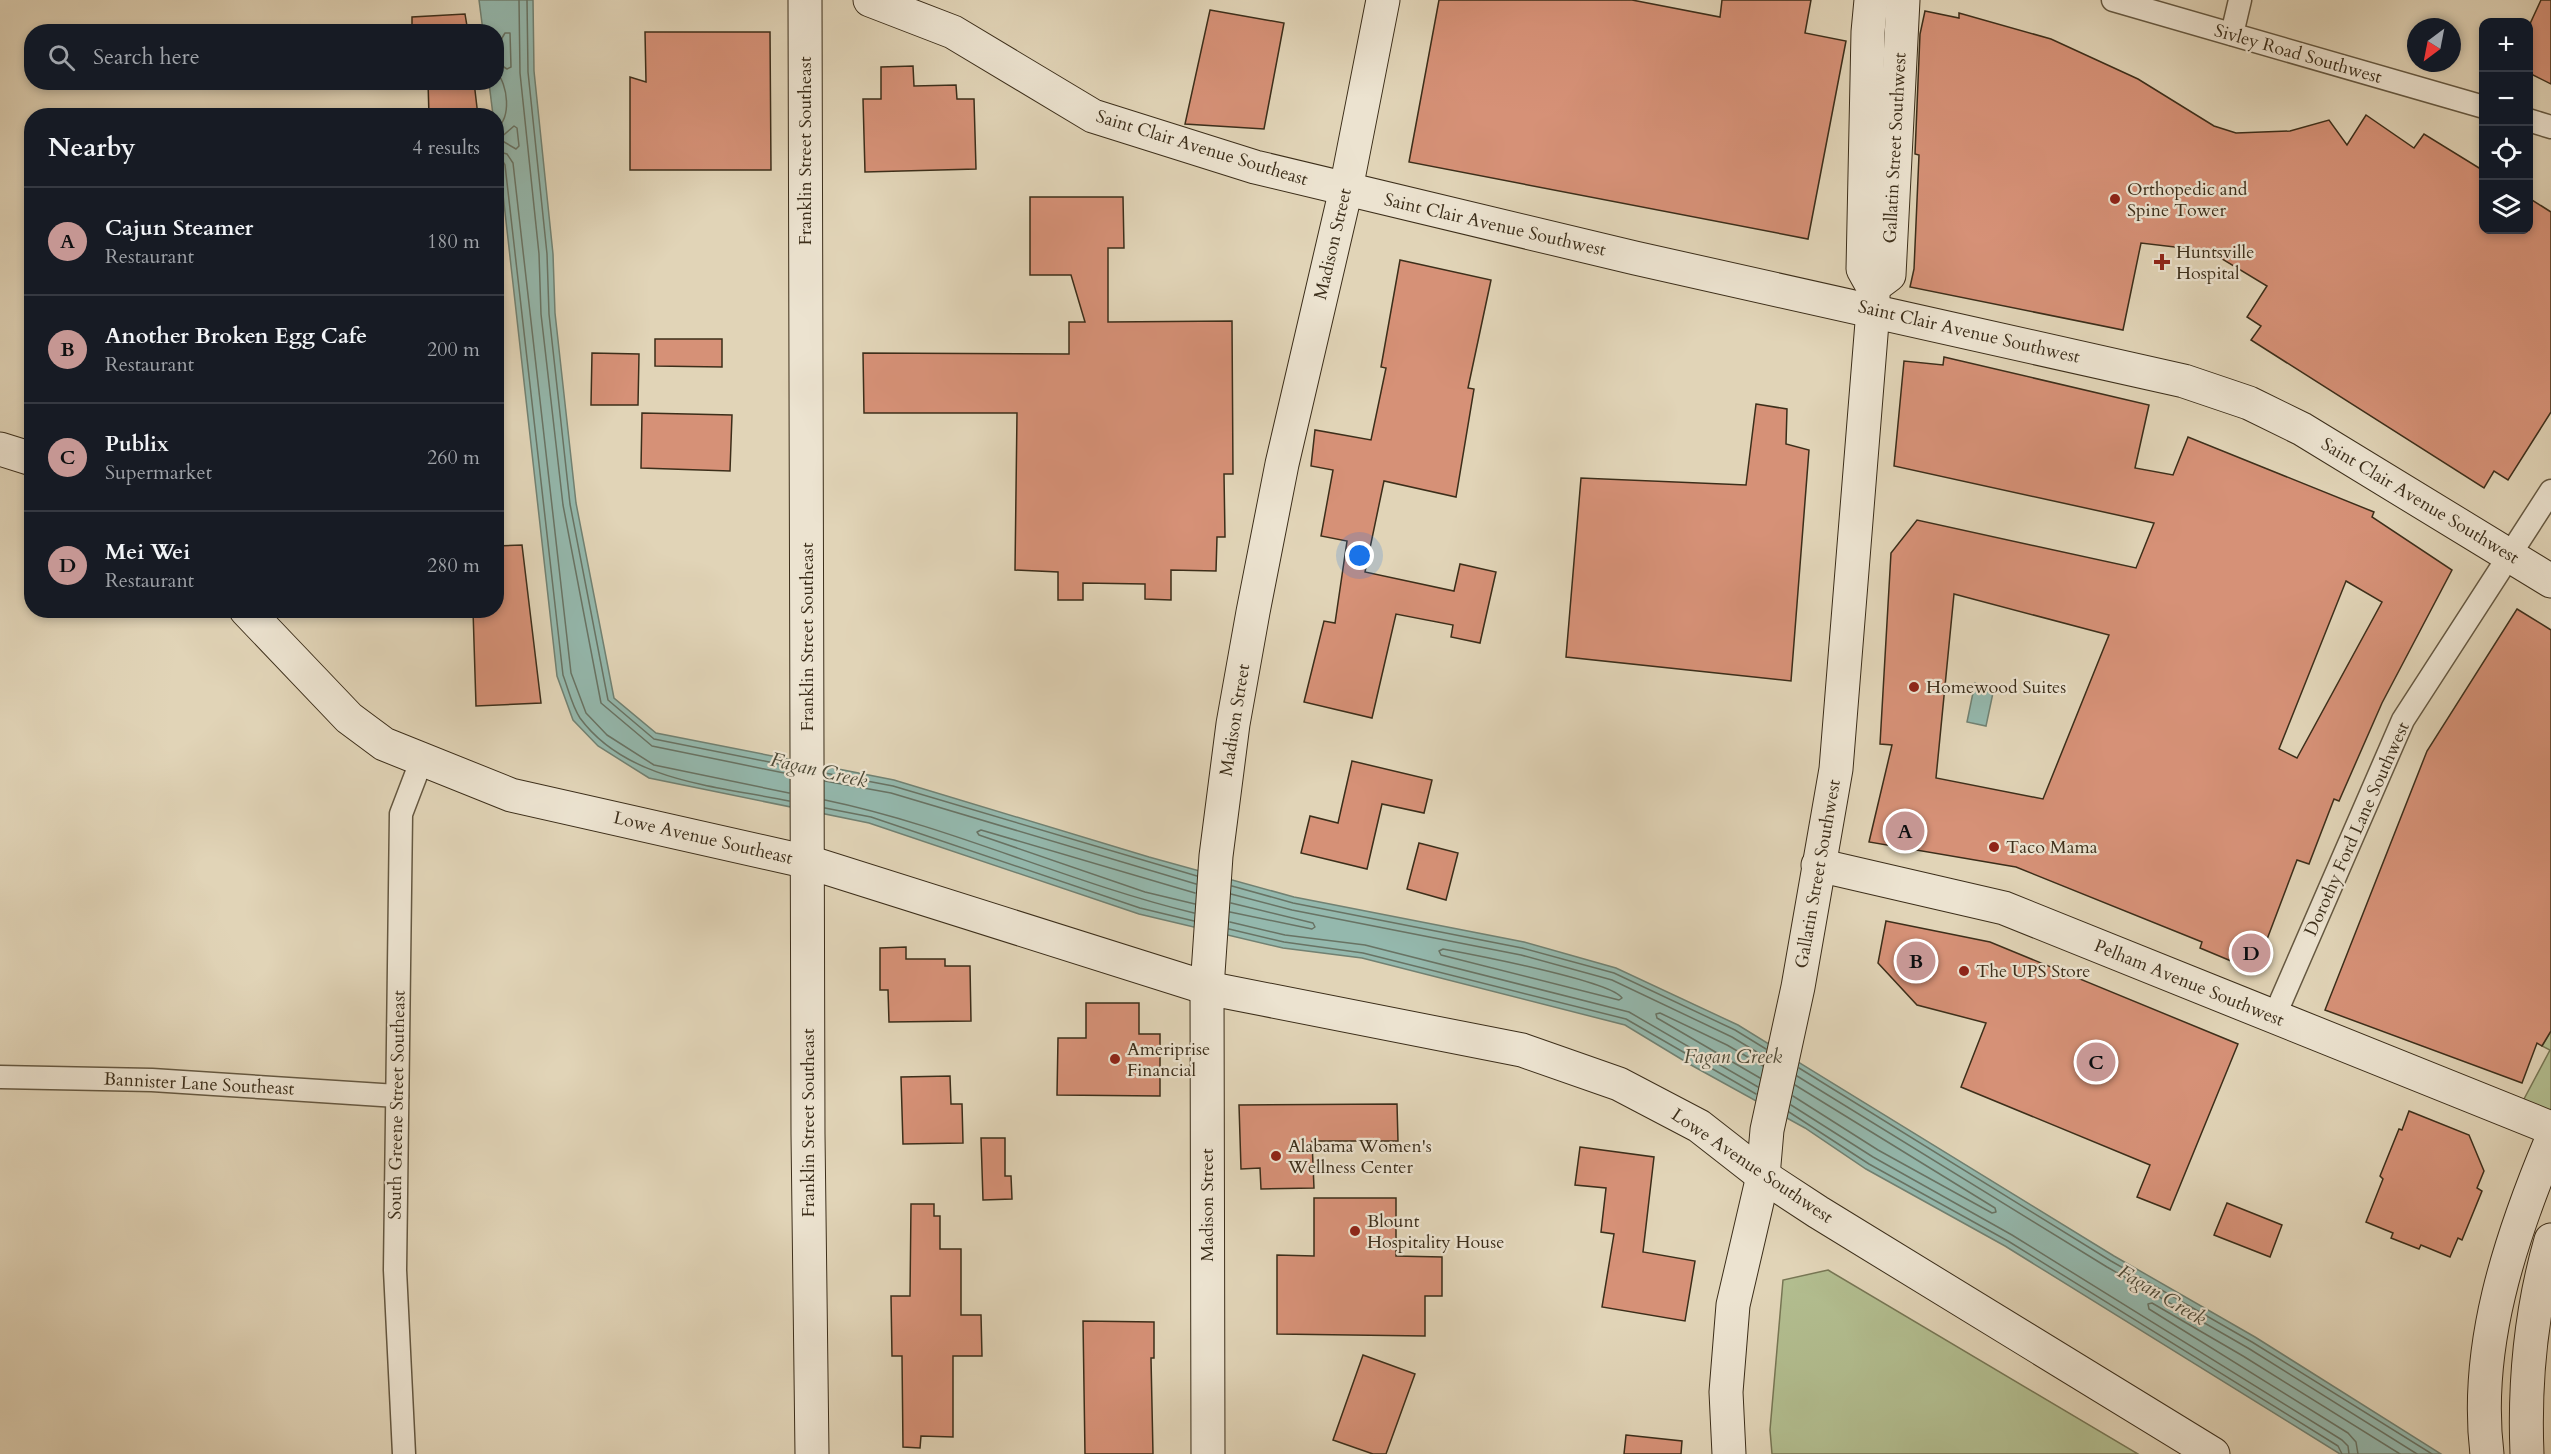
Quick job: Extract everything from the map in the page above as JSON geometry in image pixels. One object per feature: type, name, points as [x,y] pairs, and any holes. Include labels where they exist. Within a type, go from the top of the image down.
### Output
[{"type":"street","name":"Franklin Street Southeast","points":[[805,0],[812,1454]]},
{"type":"street","name":"Saint Clair Avenue Southeast","points":[[870,0],[952,32],[1093,116],[1256,167],[1346,189]]},
{"type":"street","name":"Madison Street","points":[[1208,1454],[1207,988],[1216,856],[1233,724],[1253,612],[1282,464],[1346,189],[1383,0]]},
{"type":"street","name":"Gallatin Street Southwest","points":[[1729,1454],[1726,1392],[1733,1305],[1762,1176],[1767,1130],[1794,1007],[1836,769],[1873,299],[1863,269],[1871,0]]},
{"type":"street","name":"Gallatin Street Southwest","points":[[1873,299],[1889,275],[1903,0]]},
{"type":"street","name":"Sivley Road Southwest","points":[[2113,0],[2479,106]]},
{"type":"street","points":[[2232,34],[2240,0]]},
{"type":"street","points":[[1866,118],[1879,130],[1881,159],[1893,168]]},
{"type":"street","points":[[2533,121],[2551,127]]},
{"type":"street","name":"Saint Clair Avenue Southwest","points":[[1346,189],[1626,256],[1873,299],[2184,381],[2249,403],[2302,429],[2551,581]]},
{"type":"street","points":[[0,449],[24,456]]},
{"type":"street","name":"Dorothy Ford Lane Southwest","points":[[2274,1017],[2403,720],[2511,557],[2551,491]]},
{"type":"street","name":"Lowe Avenue Southeast","points":[[254,618],[349,718],[384,744],[512,795],[808,862],[1207,988]]},
{"type":"street","name":"South Greene Street Southeast","points":[[404,1454],[395,1270],[401,814],[422,759]]},
{"type":"street","name":"Pelham Avenue Southwest","points":[[1818,866],[2004,908],[2551,1128]]},
{"type":"street","name":"Lowe Avenue Southwest","points":[[1207,988],[1522,1050],[1619,1084],[1699,1126],[1762,1176],[2213,1454]]},
{"type":"street","name":"Bannister Lane Southeast","points":[[0,1077],[152,1080],[397,1096]]},
{"type":"street","points":[[2487,1454],[2482,1397],[2499,1291],[2528,1195],[2551,1140]]},
{"type":"street","points":[[2527,1454],[2528,1353],[2538,1286],[2551,1240]]},
{"type":"green space","points":[[2551,1031],[2551,1128],[2516,1114],[2550,1050],[2542,1046]]},
{"type":"green space","points":[[1828,1270],[2138,1454],[1772,1454],[1770,1430],[1783,1280]]},
{"type":"water","name":"Fagan Creek","points":[[479,0],[533,0],[534,71],[553,254],[555,313],[576,503],[614,698],[656,733],[894,780],[1149,857],[1294,897],[1524,942],[1616,968],[1738,1025],[2114,1256],[2255,1337],[2441,1454],[2340,1454],[2005,1246],[1866,1169],[1805,1128],[1691,1065],[1625,1025],[1362,958],[1283,948],[1139,914],[869,823],[649,778],[598,746],[573,720],[557,676],[504,203],[504,108],[492,108],[490,90],[504,90],[504,24],[482,24]]},
{"type":"water","points":[[1975,683],[1993,693],[1986,726],[1967,722]]},
{"type":"building","points":[[1439,0],[1632,0],[1720,17],[1722,0],[1811,0],[1805,33],[1846,41],[1808,239],[1409,162]]},
{"type":"building","points":[[2541,0],[2551,0],[2551,84],[2533,75],[2533,18]]},
{"type":"building","points":[[1210,10],[1284,23],[1264,129],[1185,124]]},
{"type":"building","points":[[1925,11],[1959,18],[1959,13],[2051,39],[2138,79],[2214,126],[2236,133],[2290,131],[2329,120],[2347,145],[2366,115],[2414,148],[2424,134],[2479,168],[2479,234],[2533,234],[2533,201],[2551,212],[2551,412],[2508,480],[2494,471],[2484,488],[2251,340],[2261,326],[2247,317],[2267,286],[2209,251],[2141,243],[2123,330],[1910,287],[1914,269],[1919,155],[1915,154],[1920,34]]},
{"type":"building","points":[[465,14],[467,24],[412,24],[412,17]]},
{"type":"building","points":[[645,32],[770,32],[771,170],[630,170],[630,77],[646,82]]},
{"type":"building","points":[[913,66],[914,86],[956,85],[957,99],[974,99],[976,169],[865,172],[863,99],[881,99],[881,67]]},
{"type":"building","points":[[428,90],[475,90],[477,108],[429,108]]},
{"type":"building","points":[[1030,197],[1123,197],[1124,248],[1108,248],[1108,322],[1232,321],[1233,474],[1224,474],[1225,537],[1217,537],[1216,571],[1171,570],[1171,600],[1145,599],[1145,584],[1083,583],[1083,600],[1058,600],[1058,572],[1015,570],[1017,413],[864,413],[863,353],[1069,354],[1069,322],[1085,322],[1071,275],[1030,275]]},
{"type":"building","points":[[1400,260],[1491,280],[1468,388],[1474,389],[1456,497],[1384,481],[1365,572],[1454,591],[1460,564],[1496,572],[1480,643],[1451,637],[1453,625],[1396,614],[1372,718],[1304,702],[1324,621],[1335,623],[1347,541],[1321,536],[1333,470],[1311,466],[1315,430],[1371,440],[1386,368],[1381,367]]},
{"type":"building","points":[[655,339],[722,339],[722,367],[655,366]]},
{"type":"building","points":[[592,353],[639,354],[638,405],[591,405]]},
{"type":"building","points":[[1944,357],[2149,405],[2135,468],[2173,475],[2188,437],[2374,512],[2372,517],[2452,570],[2382,703],[2339,801],[2334,799],[2309,864],[2297,860],[2255,971],[2200,948],[2202,942],[2016,867],[1869,842],[1892,745],[1880,744],[1891,553],[1917,520],[2136,568],[2154,523],[1894,466],[1904,361],[1943,365]],"holes":[[[2346,581],[2382,602],[2297,758],[2279,749]],[[1954,594],[2109,635],[2043,799],[1936,778]]]},
{"type":"building","points":[[1756,404],[1787,409],[1786,444],[1809,450],[1791,681],[1566,657],[1581,478],[1746,485]]},
{"type":"building","points":[[642,413],[732,415],[730,471],[641,468]]},
{"type":"building","points":[[522,545],[541,703],[476,706],[473,618],[504,618],[504,546]]},
{"type":"building","points":[[2517,609],[2551,630],[2551,1031],[2542,1046],[2537,1043],[2522,1083],[2325,1010],[2427,751]]},
{"type":"building","points":[[1352,761],[1432,780],[1424,813],[1382,804],[1367,869],[1301,853],[1310,816],[1338,823]]},
{"type":"building","points":[[1419,843],[1458,853],[1446,900],[1407,889]]},
{"type":"building","points":[[1886,921],[1990,942],[2238,1044],[2170,1210],[2137,1197],[2150,1165],[1961,1087],[1986,1023],[1917,1005],[1878,963]]},
{"type":"building","points":[[906,947],[906,959],[945,959],[945,966],[970,966],[971,1021],[889,1022],[888,990],[880,990],[880,948]]},
{"type":"building","points":[[1086,1003],[1139,1003],[1139,1034],[1160,1034],[1160,1096],[1057,1095],[1058,1038],[1086,1038]]},
{"type":"building","points":[[950,1076],[951,1104],[962,1104],[963,1143],[903,1144],[901,1077]]},
{"type":"building","points":[[1397,1104],[1398,1141],[1312,1141],[1314,1188],[1261,1189],[1260,1168],[1241,1169],[1239,1105]]},
{"type":"building","points":[[2409,1111],[2469,1135],[2484,1171],[2477,1188],[2482,1191],[2462,1240],[2458,1238],[2450,1257],[2421,1245],[2419,1249],[2391,1238],[2393,1233],[2366,1222],[2383,1179],[2380,1176]]},
{"type":"building","points":[[981,1138],[1005,1138],[1005,1176],[1011,1176],[1012,1199],[983,1200]]},
{"type":"building","points":[[1580,1147],[1654,1157],[1643,1252],[1695,1261],[1685,1321],[1602,1307],[1614,1234],[1601,1232],[1606,1188],[1575,1185]]},
{"type":"building","points":[[1314,1198],[1396,1198],[1396,1256],[1442,1257],[1442,1296],[1425,1296],[1425,1336],[1277,1334],[1277,1255],[1314,1256]]},
{"type":"building","points":[[2227,1203],[2282,1225],[2270,1257],[2214,1235]]},
{"type":"building","points":[[911,1204],[934,1204],[934,1216],[940,1216],[940,1249],[961,1249],[961,1315],[981,1315],[982,1356],[953,1356],[953,1437],[921,1436],[920,1448],[903,1447],[902,1356],[892,1356],[891,1296],[910,1296]]},
{"type":"building","points":[[1083,1321],[1154,1322],[1154,1358],[1151,1358],[1153,1454],[1085,1454]]},
{"type":"building","points":[[1363,1355],[1415,1374],[1386,1454],[1373,1454],[1333,1440]]},
{"type":"building","points":[[1626,1435],[1682,1441],[1681,1454],[1624,1454]]},
{"type":"place","name":"Orthopedic and Spine Tower","points":[[2115,199]]},
{"type":"place","name":"Huntsville Hospital","points":[[2162,262]]},
{"type":"place","name":"Homewood Suites","points":[[1914,687]]},
{"type":"place","name":"Cajun Steamer","points":[[1905,831]]},
{"type":"place","name":"Taco Mama","points":[[1994,847]]},
{"type":"place","name":"Mei Wei","points":[[2251,953]]},
{"type":"place","name":"Another Broken Egg Cafe","points":[[1916,961]]},
{"type":"place","name":"The UPS Store","points":[[1964,971]]},
{"type":"place","name":"Ameriprise Financial","points":[[1115,1059]]},
{"type":"place","name":"Publix","points":[[2096,1062]]},
{"type":"place","name":"Alabama Women's Wellness Center","points":[[1276,1156]]},
{"type":"place","name":"Blount Hospitality House","points":[[1355,1231]]}]
